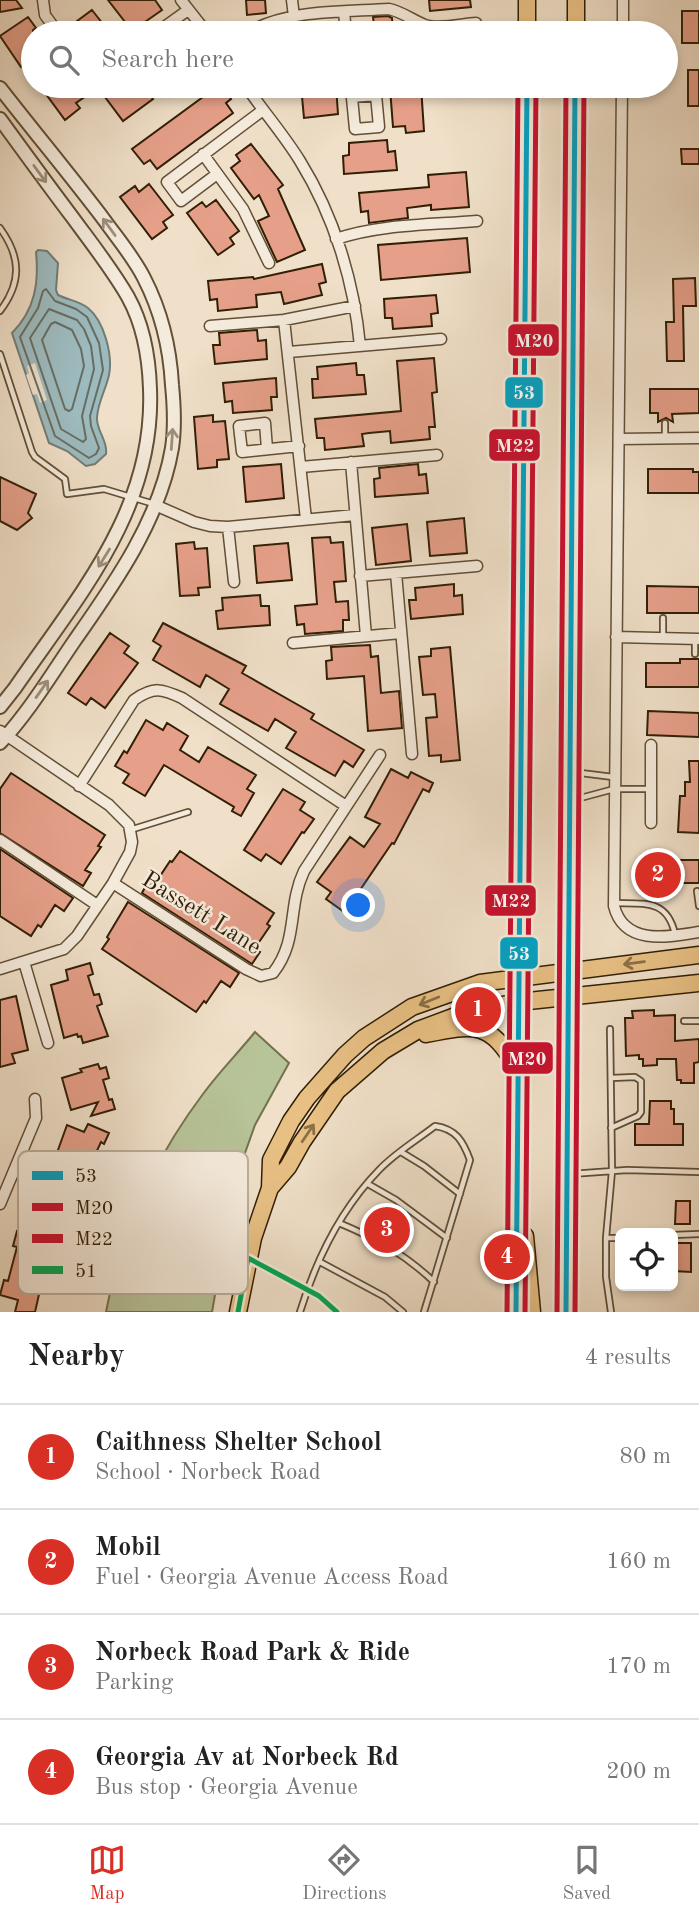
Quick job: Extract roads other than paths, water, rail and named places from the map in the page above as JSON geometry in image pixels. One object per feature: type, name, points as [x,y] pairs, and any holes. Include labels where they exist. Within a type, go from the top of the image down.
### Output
[{"type":"main road","points":[[527,0],[527,21]]},
{"type":"main road","points":[[576,0],[576,21]]},
{"type":"main road","points":[[516,1312],[528,284],[527,98]]},
{"type":"main road","points":[[566,1312],[575,98]]},
{"type":"main road","points":[[248,1258],[270,1188],[271,1160],[291,1121],[321,1080],[345,1055],[382,1025],[412,1007],[480,983],[568,970],[699,956]]},
{"type":"main road","points":[[270,1188],[288,1167],[337,1091],[383,1051],[418,1030],[469,1010],[568,995],[699,983]]},
{"type":"main road","points":[[403,1039],[470,1027],[483,1030],[505,1047],[518,1070]]},
{"type":"main road","points":[[517,1185],[524,1222],[532,1312]]},
{"type":"main road","points":[[238,1312],[241,1294]]},
{"type":"street","points":[[43,0],[45,15],[49,21]]},
{"type":"street","points":[[181,0],[197,21]]},
{"type":"street","points":[[292,0],[294,17]]},
{"type":"street","points":[[623,0],[623,21]]},
{"type":"street","points":[[274,21],[389,9],[402,12],[418,21]]},
{"type":"street","points":[[173,21],[188,10]]},
{"type":"street","points":[[344,12],[345,21]]},
{"type":"street","points":[[0,88],[125,248],[143,276],[156,306],[171,361],[174,405],[173,446],[166,475],[136,545],[104,599],[2,736],[109,805],[129,825],[131,852],[77,936],[64,949],[0,969]]},
{"type":"street","points":[[254,98],[299,161],[328,217],[347,272],[360,346]]},
{"type":"street","points":[[622,98],[614,903],[617,917],[633,933],[663,936],[699,932]]},
{"type":"street","points":[[217,174],[181,201],[167,182],[263,110]]},
{"type":"street","points":[[0,119],[105,260],[136,315],[147,358],[151,407],[149,440],[134,497],[120,531],[105,558],[0,707]]},
{"type":"street","points":[[202,154],[243,209],[269,262]]},
{"type":"street","points":[[336,239],[352,233],[477,221]]},
{"type":"street","points":[[211,326],[284,320],[355,306]]},
{"type":"street","points":[[284,320],[306,519]]},
{"type":"street","points":[[289,352],[441,340]]},
{"type":"street","points":[[619,439],[699,438]]},
{"type":"street","points":[[267,449],[299,446]]},
{"type":"street","points":[[300,467],[437,454]]},
{"type":"street","points":[[351,463],[366,636]]},
{"type":"street","points":[[155,505],[194,522],[228,527],[355,515]]},
{"type":"street","points":[[228,527],[234,582]]},
{"type":"street","points":[[360,576],[477,566]]},
{"type":"street","points":[[396,573],[412,754]]},
{"type":"street","points":[[293,643],[401,633]]},
{"type":"street","points":[[616,637],[697,639]]},
{"type":"street","points":[[79,786],[134,700],[159,689],[182,698],[346,806]]},
{"type":"street","points":[[651,745],[651,823]]},
{"type":"street","name":"Bassett Lane","points":[[113,883],[246,969],[261,976],[273,973],[284,959],[290,939],[296,886],[303,871],[380,755]]},
{"type":"street","points":[[0,840],[97,905]]},
{"type":"street","points":[[24,962],[48,1043]]},
{"type":"street","points":[[22,1151],[36,1118],[35,1099]]},
{"type":"street","points":[[0,1204],[18,1161]]},
{"type":"lane","points":[[0,228],[10,241],[16,266],[12,292],[0,312]]},
{"type":"lane","points":[[0,354],[35,457],[65,479],[67,494],[104,489],[155,505]]},
{"type":"lane","points":[[665,438],[666,423]]},
{"type":"lane","points":[[663,618],[663,638]]},
{"type":"lane","points":[[695,654],[697,639]]},
{"type":"lane","points":[[569,771],[614,777]]},
{"type":"lane","points":[[569,802],[614,789],[652,789]]},
{"type":"lane","points":[[130,830],[188,813]]},
{"type":"lane","points":[[698,891],[699,906]]},
{"type":"lane","points":[[614,903],[647,904],[662,908],[671,921],[675,935]]},
{"type":"lane","points":[[684,1021],[699,1021]]},
{"type":"lane","points":[[610,1029],[612,1171],[606,1238],[606,1278],[611,1312]]},
{"type":"lane","points":[[611,1078],[635,1077],[641,1081],[641,1112],[638,1116],[611,1128]]},
{"type":"lane","points":[[300,1312],[307,1289],[338,1223],[380,1169],[435,1126],[448,1128],[463,1141],[470,1160],[425,1312]]},
{"type":"lane","points":[[401,1152],[460,1194]]},
{"type":"lane","points":[[566,1175],[612,1171],[699,1172]]},
{"type":"lane","points":[[368,1184],[397,1200],[447,1238]]},
{"type":"lane","points":[[338,1223],[393,1248],[418,1266],[434,1282]]},
{"type":"lane","points":[[678,1235],[699,1234]]},
{"type":"lane","points":[[606,1238],[615,1238]]},
{"type":"lane","points":[[248,1258],[319,1296],[337,1312]]},
{"type":"lane","points":[[320,1262],[385,1297],[404,1312]]},
{"type":"water","points":[[38,250],[47,251],[58,263],[58,295],[88,308],[99,321],[106,339],[110,367],[97,417],[106,454],[95,464],[86,466],[67,451],[49,443],[12,333],[26,315],[34,296]]},
{"type":"place","name":"Mobil","points":[[658,875]]},
{"type":"place","name":"Caithness Shelter School","points":[[478,1010]]},
{"type":"place","name":"Norbeck Road Park & Ride","points":[[387,1230]]},
{"type":"place","name":"Georgia Av at Norbeck Rd","points":[[507,1257]]}]
